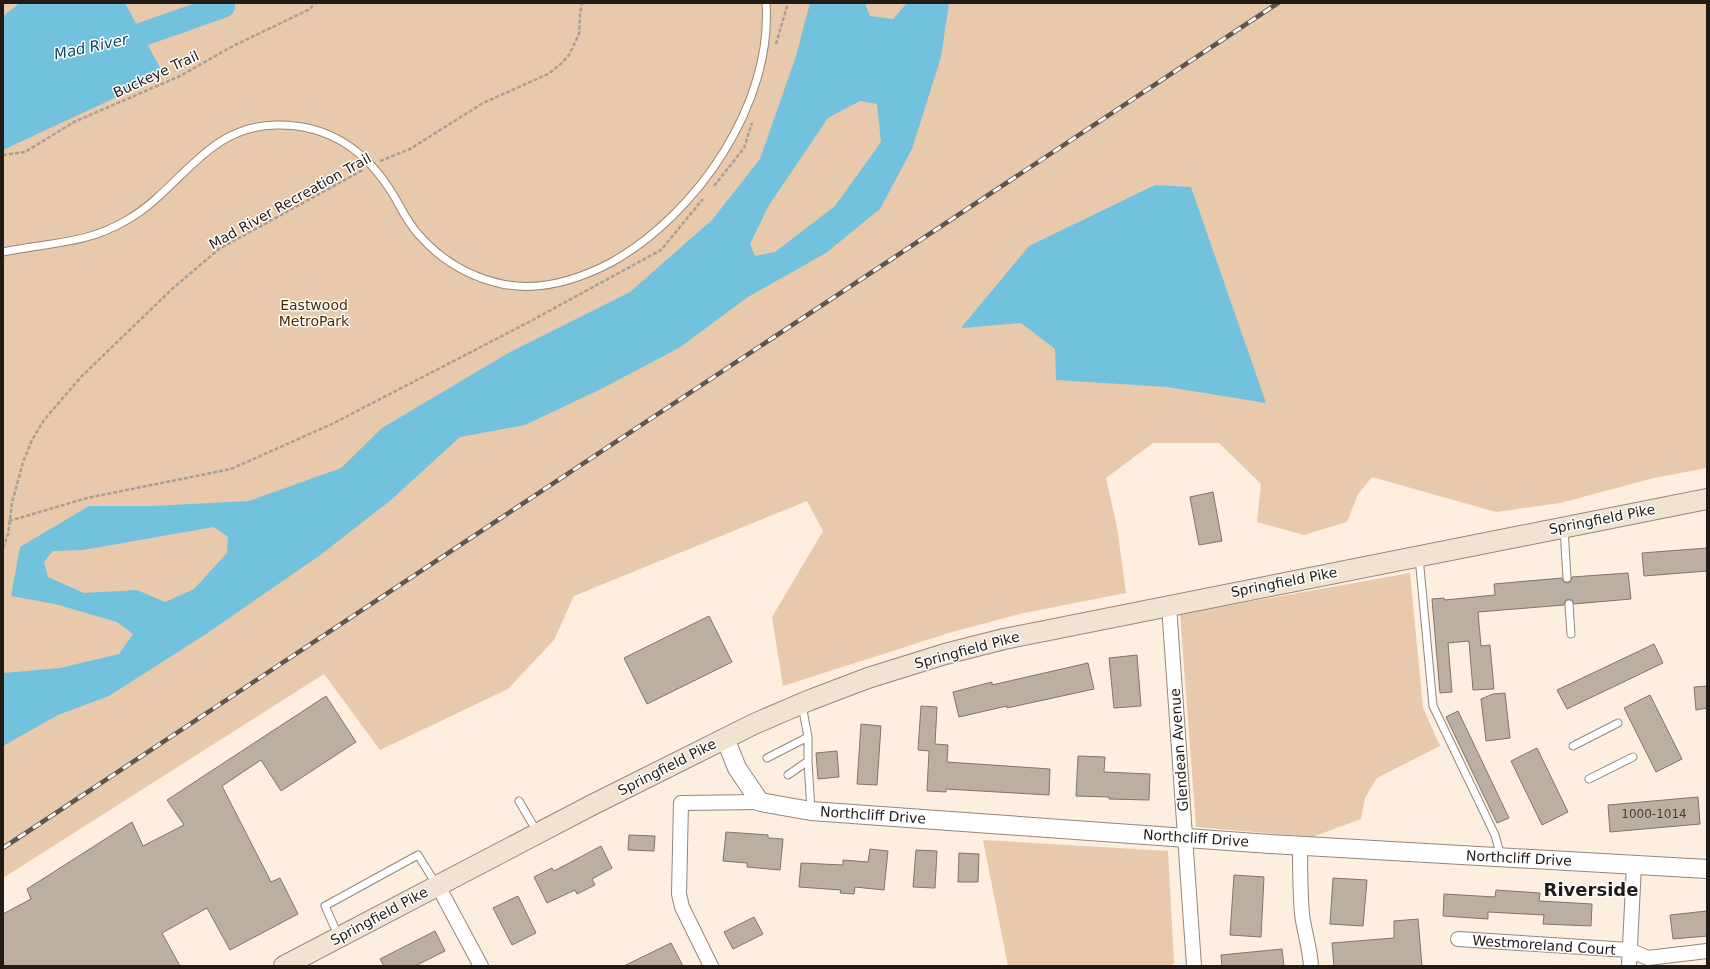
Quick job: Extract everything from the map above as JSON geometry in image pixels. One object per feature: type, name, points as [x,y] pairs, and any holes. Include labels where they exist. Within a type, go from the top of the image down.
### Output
[{"type":"main road","name":"Springfield Pike","points":[[284,966],[725,738],[802,703],[868,678],[945,654],[1004,639],[1564,526],[1707,499]]},
{"type":"street","name":"Glendean Avenue","points":[[1169,605],[1194,966]]},
{"type":"street","points":[[725,738],[737,768],[760,802]]},
{"type":"street","name":"Northcliff Drive","points":[[760,802],[811,811],[1186,838],[1707,869]]},
{"type":"street","points":[[711,966],[682,907],[679,894],[681,803],[760,802]]},
{"type":"street","points":[[1300,844],[1302,915],[1310,951],[1311,966]]},
{"type":"street","points":[[1628,966],[1634,865]]},
{"type":"street","points":[[438,886],[481,966]]},
{"type":"street","name":"Westmoreland Court","points":[[1458,939],[1629,950],[1648,958],[1707,951]]},
{"type":"lane","points":[[3,252],[30,246],[66,243],[92,237],[111,229],[130,219],[145,208],[205,152],[220,142],[235,134],[257,127],[275,125],[295,126],[330,134],[360,153],[372,165],[394,196],[406,219],[418,235],[431,249],[464,271],[482,278],[505,284],[530,286],[549,285],[574,280],[624,255],[647,239],[687,203],[706,180],[736,130],[753,89],[766,40],[766,3]]},
{"type":"lane","points":[[1564,526],[1567,578]]},
{"type":"lane","points":[[1419,556],[1434,706],[1495,835],[1502,857]]},
{"type":"lane","points":[[1569,604],[1571,634]]},
{"type":"lane","points":[[802,703],[808,737],[811,811]]},
{"type":"lane","points":[[1573,746],[1618,723]]},
{"type":"lane","points":[[767,758],[808,737]]},
{"type":"lane","points":[[1589,779],[1633,757]]},
{"type":"lane","points":[[788,775],[808,761]]},
{"type":"lane","points":[[519,801],[538,834]]},
{"type":"lane","points":[[339,937],[324,906],[418,855],[438,886]]},
{"type":"path","name":"Buckeye Trail","points":[[3,155],[25,152],[74,122],[180,76],[233,46],[308,10],[316,3]]},
{"type":"path","name":"Mad River Recreation Trail","points":[[3,548],[8,534],[9,522],[23,462],[32,440],[44,420],[81,377],[172,288],[219,249],[372,165],[410,149],[483,103],[548,74],[562,63],[569,55],[579,34],[582,3]]},
{"type":"path","points":[[774,49],[788,3]]},
{"type":"path","points":[[710,190],[744,148],[753,118]]},
{"type":"path","points":[[9,522],[87,498],[231,469],[332,424],[527,323],[662,250],[705,196]]},
{"type":"green space","name":"Eastwood MetroPark","points":[[3,3],[1707,3],[1707,468],[1654,478],[1560,503],[1496,512],[1372,477],[1358,494],[1347,522],[1304,535],[1257,522],[1261,484],[1219,443],[1153,443],[1106,478],[1117,527],[1126,593],[1024,613],[952,632],[783,686],[772,617],[823,531],[807,501],[574,596],[554,640],[508,689],[380,750],[324,674],[3,878]]},
{"type":"green space","points":[[1410,573],[1423,708],[1440,746],[1377,778],[1365,798],[1361,819],[1312,837],[1196,827],[1180,614]]},
{"type":"green space","points":[[983,840],[1168,851],[1174,963],[1170,966],[1008,966]]},
{"type":"water","points":[[20,3],[125,3],[164,75],[3,150],[3,16]]},
{"type":"water","points":[[810,3],[865,3],[870,16],[893,19],[907,3],[949,3],[941,57],[912,149],[880,209],[826,253],[748,297],[679,348],[601,389],[525,425],[460,437],[391,500],[319,556],[206,634],[109,696],[58,715],[3,746],[3,673],[60,668],[119,654],[133,634],[117,622],[55,604],[11,596],[20,547],[89,506],[152,506],[249,501],[341,468],[382,428],[510,352],[630,292],[712,220],[760,159],[796,56]],"holes":[[[860,101],[877,104],[881,142],[835,206],[775,252],[755,256],[750,244],[769,205],[828,118]],[[214,527],[228,537],[227,553],[194,589],[165,602],[137,590],[84,593],[48,577],[44,562],[53,551],[83,550]]]},
{"type":"water","points":[[1155,185],[1191,187],[1266,403],[1167,387],[1056,380],[1055,349],[1021,323],[961,328],[1029,246]]},
{"type":"building","points":[[1213,492],[1222,541],[1199,545],[1190,497]]},
{"type":"building","points":[[1707,548],[1707,571],[1644,576],[1642,553]]},
{"type":"building","points":[[1628,573],[1631,599],[1574,604],[1572,600],[1568,599],[1565,601],[1564,605],[1478,612],[1481,646],[1490,645],[1494,689],[1473,690],[1469,641],[1448,643],[1452,692],[1440,693],[1432,599],[1444,598],[1445,600],[1495,595],[1494,584],[1562,578],[1564,582],[1568,583],[1571,581],[1572,577]]},
{"type":"building","points":[[709,616],[732,662],[647,704],[624,658]]},
{"type":"building","points":[[1654,644],[1663,663],[1567,709],[1557,690]]},
{"type":"building","points":[[1137,655],[1141,706],[1114,708],[1109,658]]},
{"type":"building","points":[[1088,663],[1094,689],[959,717],[953,692],[992,682],[992,685]]},
{"type":"building","points":[[1707,686],[1707,708],[1696,710],[1694,687]]},
{"type":"building","points":[[1505,693],[1510,738],[1486,741],[1481,699],[1493,694]]},
{"type":"building","points":[[1650,695],[1682,759],[1656,772],[1624,708]]},
{"type":"building","points":[[326,696],[356,742],[281,791],[261,760],[222,786],[271,882],[280,878],[298,914],[230,950],[207,908],[162,933],[180,966],[3,966],[3,914],[31,899],[27,889],[132,822],[143,846],[184,825],[167,800]]},
{"type":"building","points":[[921,706],[937,707],[935,744],[948,745],[947,762],[1050,769],[1049,795],[946,789],[946,792],[927,791],[929,751],[918,750]]},
{"type":"building","points":[[1458,711],[1509,818],[1497,823],[1446,717]]},
{"type":"building","points":[[861,724],[881,726],[877,785],[857,784]]},
{"type":"building","points":[[1537,748],[1568,812],[1542,825],[1511,761]]},
{"type":"building","points":[[837,751],[839,777],[818,779],[816,753]]},
{"type":"building","points":[[1078,756],[1105,757],[1104,772],[1150,774],[1149,800],[1076,796]]},
{"type":"building","points":[[1698,797],[1700,824],[1610,832],[1608,805]]},
{"type":"building","points":[[726,832],[768,835],[768,838],[783,839],[780,870],[747,867],[747,863],[723,861]]},
{"type":"building","points":[[629,835],[655,836],[654,851],[628,850]]},
{"type":"building","points":[[601,846],[612,868],[592,879],[595,885],[577,894],[575,890],[547,903],[534,877],[552,868],[554,871]]},
{"type":"building","points":[[870,849],[888,851],[884,890],[855,887],[854,894],[840,893],[841,890],[799,887],[801,863],[843,865],[843,860],[868,862]]},
{"type":"building","points":[[916,850],[937,851],[935,888],[913,887]]},
{"type":"building","points":[[959,853],[979,854],[978,882],[958,882]]},
{"type":"building","points":[[1234,875],[1264,877],[1261,937],[1230,935]]},
{"type":"building","points":[[1333,878],[1367,880],[1363,926],[1330,924]]},
{"type":"building","points":[[1496,890],[1540,893],[1539,901],[1592,904],[1591,926],[1543,924],[1544,915],[1488,912],[1488,919],[1443,916],[1444,894],[1495,897]]},
{"type":"building","points":[[518,896],[536,933],[512,945],[493,908]]},
{"type":"building","points":[[1707,911],[1707,936],[1673,939],[1670,915]]},
{"type":"building","points":[[754,917],[763,934],[733,949],[724,932]]},
{"type":"building","points":[[1418,919],[1422,966],[1334,966],[1332,943],[1394,938],[1394,921]]},
{"type":"building","points":[[435,931],[445,951],[415,966],[384,966],[380,959]]},
{"type":"building","points":[[671,943],[683,966],[624,966]]},
{"type":"building","points":[[1282,949],[1284,966],[1222,966],[1221,955]]},
{"type":"waterway","name":"Mad River","points":[[112,45],[223,6]]},
{"type":"railway","points":[[3,848],[1278,3]]},
{"type":"district","name":"Riverside","points":[[1591,889]]}]
